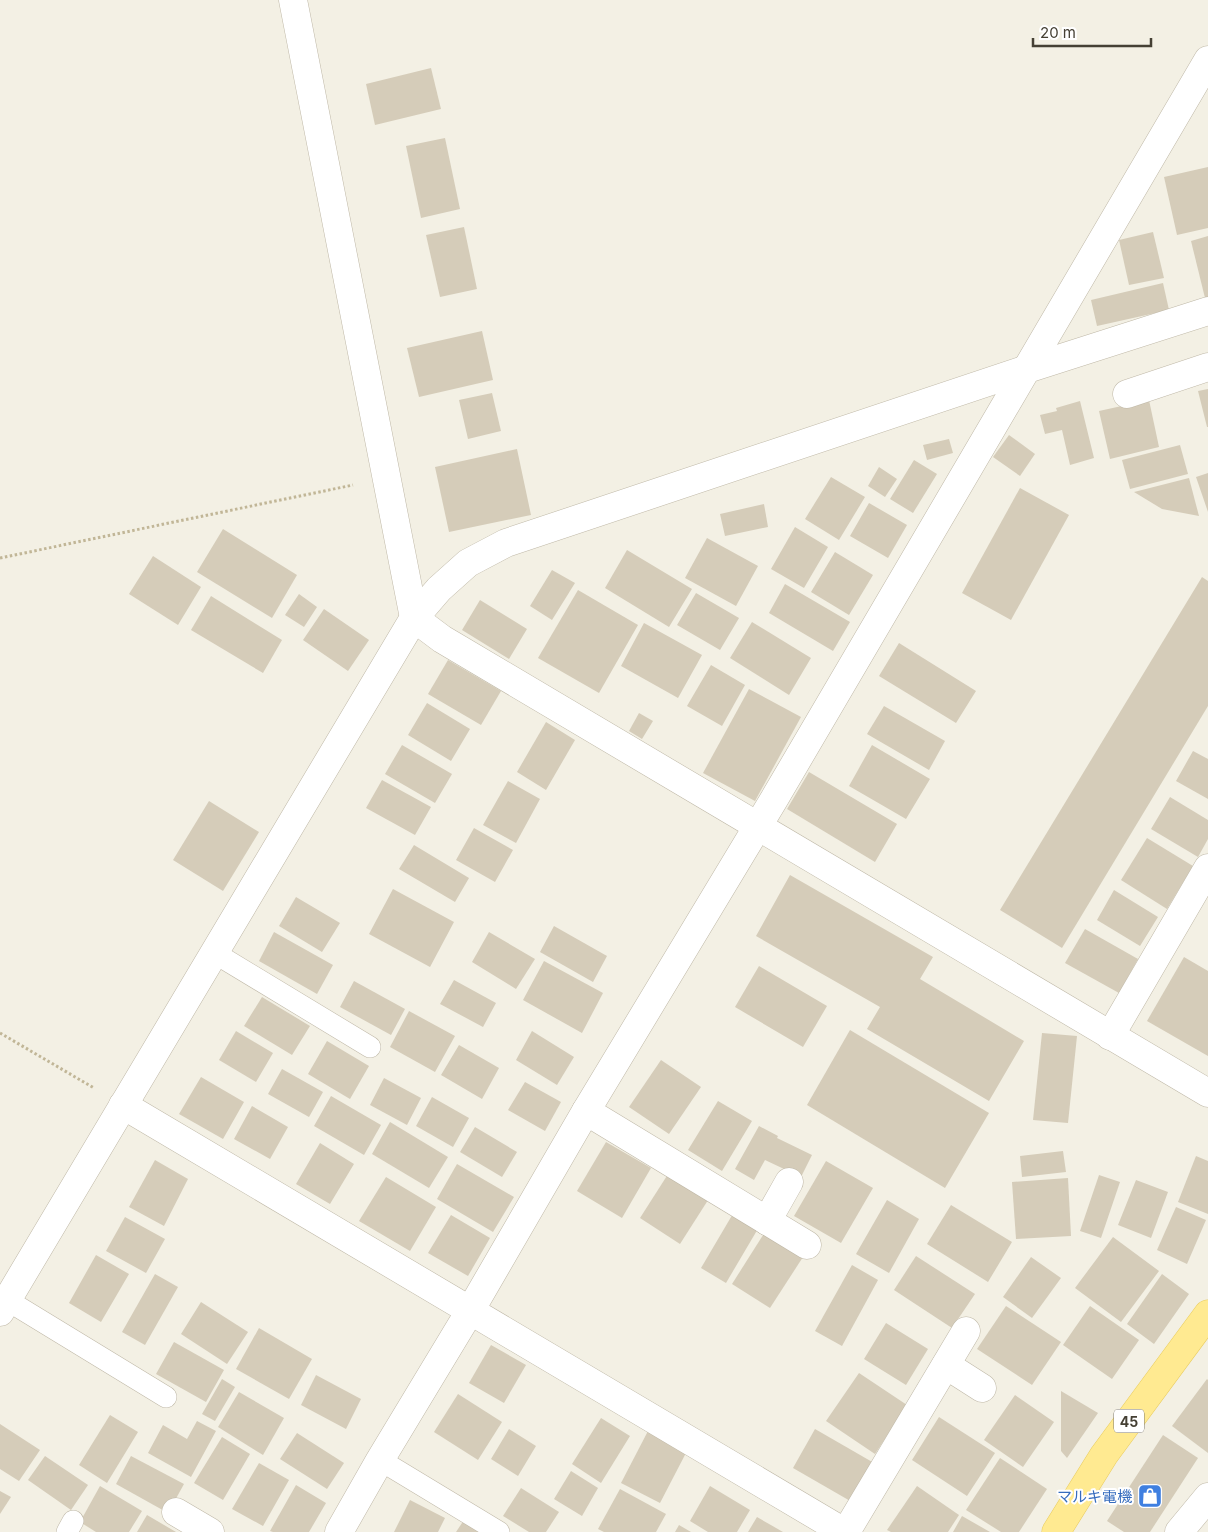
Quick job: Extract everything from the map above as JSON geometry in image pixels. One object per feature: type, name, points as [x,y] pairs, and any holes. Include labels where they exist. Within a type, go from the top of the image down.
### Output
[{"type":"main road","name":"45","points":[[1056,1532],[1104,1455],[1208,1314]]},
{"type":"street","points":[[293,0],[388,478],[426,627],[757,827],[1208,1093]]},
{"type":"street","points":[[339,1532],[380,1460],[470,1312],[586,1111],[757,827],[1208,60]]},
{"type":"street","points":[[8,1306],[136,1113],[426,627],[439,589],[468,563],[506,543],[1027,369],[1208,311]]},
{"type":"street","points":[[1127,394],[1208,368]]},
{"type":"street","points":[[1110,1036],[1208,868]]},
{"type":"street","points":[[586,1111],[807,1245]]},
{"type":"street","points":[[136,1113],[845,1532],[966,1331]]},
{"type":"street","points":[[767,1221],[789,1182]]},
{"type":"street","points":[[946,1365],[982,1388]]},
{"type":"street","points":[[1179,1532],[1208,1497]]},
{"type":"street","points":[[176,1512],[210,1532]]},
{"type":"lane","points":[[226,960],[370,1047]]},
{"type":"lane","points":[[8,1306],[38,1319],[166,1397]]},
{"type":"lane","points":[[380,1460],[499,1532]]},
{"type":"path","points":[[0,558],[388,478]]},
{"type":"path","points":[[0,1033],[136,1113]]},
{"type":"building","points":[[431,68],[441,109],[375,125],[366,84]]},
{"type":"building","points":[[445,138],[460,209],[421,218],[406,146]]},
{"type":"building","points":[[1208,167],[1208,228],[1177,235],[1164,177]]},
{"type":"building","points":[[464,227],[477,289],[440,297],[426,235]]},
{"type":"building","points":[[1153,232],[1164,278],[1129,285],[1119,240]]},
{"type":"building","points":[[1208,236],[1208,297],[1205,298],[1191,241]]},
{"type":"building","points":[[1163,283],[1169,310],[1097,326],[1091,300]]},
{"type":"building","points":[[482,331],[493,380],[419,397],[407,348]]},
{"type":"building","points":[[1208,389],[1208,427],[1207,427],[1198,391]]},
{"type":"building","points":[[492,393],[501,431],[468,439],[459,400]]},
{"type":"building","points":[[1149,400],[1159,447],[1110,459],[1099,411]]},
{"type":"building","points":[[1080,401],[1094,458],[1070,465],[1062,430],[1045,434],[1040,415],[1057,411],[1056,408]]},
{"type":"building","points":[[1009,435],[1035,454],[1020,476],[993,457]]},
{"type":"building","points":[[949,439],[953,453],[927,460],[923,445]]},
{"type":"building","points":[[1180,445],[1188,474],[1130,489],[1122,460]]},
{"type":"building","points":[[517,449],[531,515],[449,532],[435,467]]},
{"type":"building","points":[[914,460],[937,474],[913,513],[890,499]]},
{"type":"building","points":[[879,467],[897,479],[885,497],[868,486]]},
{"type":"building","points":[[1208,473],[1208,512],[1196,477]]},
{"type":"building","points":[[831,477],[865,497],[839,540],[805,519]]},
{"type":"building","points":[[1189,478],[1199,516],[1162,509],[1134,492]]},
{"type":"building","points":[[1020,488],[1069,515],[1011,620],[962,593]]},
{"type":"building","points":[[869,503],[907,525],[888,558],[850,536]]},
{"type":"building","points":[[764,504],[768,527],[725,536],[720,514]]},
{"type":"building","points":[[795,527],[828,547],[804,588],[771,569]]},
{"type":"building","points":[[223,529],[297,575],[272,618],[197,572]]},
{"type":"building","points":[[707,538],[758,566],[736,606],[685,578]]},
{"type":"building","points":[[627,550],[692,589],[669,627],[605,588]]},
{"type":"building","points":[[835,552],[873,575],[849,615],[811,592]]},
{"type":"building","points":[[153,556],[201,587],[178,625],[129,594]]},
{"type":"building","points":[[552,570],[575,583],[552,620],[530,606]]},
{"type":"building","points":[[1202,577],[1208,581],[1208,706],[1062,948],[1000,910]]},
{"type":"building","points":[[785,584],[850,622],[833,651],[769,613]]},
{"type":"building","points":[[578,590],[638,625],[599,693],[538,658]]},
{"type":"building","points":[[696,593],[739,618],[720,650],[677,625]]},
{"type":"building","points":[[299,594],[317,607],[304,627],[285,615]]},
{"type":"building","points":[[211,596],[282,640],[263,673],[191,630]]},
{"type":"building","points":[[480,600],[527,629],[509,659],[462,630]]},
{"type":"building","points":[[324,609],[369,640],[348,671],[303,640]]},
{"type":"building","points":[[752,622],[811,658],[789,695],[730,658]]},
{"type":"building","points":[[644,623],[702,655],[678,698],[621,666]]},
{"type":"building","points":[[899,643],[976,691],[956,723],[879,676]]},
{"type":"building","points":[[448,660],[501,691],[481,725],[428,694]]},
{"type":"building","points":[[711,665],[745,685],[722,726],[687,706]]},
{"type":"building","points":[[749,689],[801,717],[755,801],[703,773]]},
{"type":"building","points":[[427,703],[470,729],[451,761],[408,735]]},
{"type":"building","points":[[884,706],[945,741],[929,770],[867,734]]},
{"type":"building","points":[[639,713],[653,721],[642,739],[629,731]]},
{"type":"building","points":[[546,722],[575,740],[546,790],[517,772]]},
{"type":"building","points":[[402,745],[452,774],[435,803],[385,774]]},
{"type":"building","points":[[872,745],[930,779],[906,819],[849,786]]},
{"type":"building","points":[[1193,751],[1208,759],[1208,799],[1176,781]]},
{"type":"building","points":[[809,772],[897,824],[875,862],[787,809]]},
{"type":"building","points":[[382,780],[431,807],[415,835],[366,808]]},
{"type":"building","points":[[508,781],[540,799],[516,843],[483,825]]},
{"type":"building","points":[[1170,797],[1208,820],[1208,839],[1198,857],[1151,829]]},
{"type":"building","points":[[209,801],[259,832],[223,891],[173,860]]},
{"type":"building","points":[[474,828],[513,850],[495,882],[456,860]]},
{"type":"building","points":[[1147,838],[1193,866],[1167,909],[1121,880]]},
{"type":"building","points":[[414,845],[469,878],[455,902],[399,869]]},
{"type":"building","points":[[790,875],[933,957],[920,979],[1024,1041],[989,1101],[867,1029],[880,1007],[756,936]]},
{"type":"building","points":[[393,889],[454,922],[430,967],[369,934]]},
{"type":"building","points":[[1114,890],[1158,917],[1140,946],[1097,920]]},
{"type":"building","points":[[296,897],[340,923],[322,952],[279,926]]},
{"type":"building","points":[[554,926],[607,956],[593,982],[540,952]]},
{"type":"building","points":[[1085,929],[1138,959],[1119,993],[1065,963]]},
{"type":"building","points":[[274,932],[333,965],[317,994],[259,961]]},
{"type":"building","points":[[489,932],[535,959],[516,989],[472,962]]},
{"type":"building","points":[[1184,957],[1208,971],[1208,1056],[1147,1021]]},
{"type":"building","points":[[544,961],[603,993],[582,1033],[523,1000]]},
{"type":"building","points":[[759,966],[827,1006],[803,1047],[735,1007]]},
{"type":"building","points":[[454,980],[496,1003],[483,1027],[440,1004]]},
{"type":"building","points":[[354,981],[405,1009],[391,1035],[340,1007]]},
{"type":"building","points":[[262,997],[310,1026],[292,1055],[244,1026]]},
{"type":"building","points":[[409,1011],[455,1036],[435,1072],[390,1047]]},
{"type":"building","points":[[850,1030],[989,1113],[945,1188],[807,1105]]},
{"type":"building","points":[[236,1031],[273,1053],[256,1082],[219,1060]]},
{"type":"building","points":[[532,1031],[574,1057],[557,1085],[516,1060]]},
{"type":"building","points":[[1042,1033],[1077,1036],[1068,1123],[1033,1120]]},
{"type":"building","points":[[327,1041],[369,1066],[350,1099],[308,1074]]},
{"type":"building","points":[[459,1045],[499,1068],[482,1099],[441,1075]]},
{"type":"building","points":[[661,1060],[701,1087],[669,1134],[629,1107]]},
{"type":"building","points":[[282,1069],[323,1092],[309,1117],[268,1094]]},
{"type":"building","points":[[201,1077],[244,1102],[223,1139],[179,1114]]},
{"type":"building","points":[[384,1078],[421,1098],[407,1125],[370,1105]]},
{"type":"building","points":[[525,1082],[561,1102],[545,1131],[508,1110]]},
{"type":"building","points":[[331,1096],[381,1125],[364,1155],[314,1126]]},
{"type":"building","points":[[432,1097],[469,1118],[453,1147],[416,1126]]},
{"type":"building","points":[[718,1101],[752,1121],[722,1171],[688,1150]]},
{"type":"building","points":[[252,1106],[288,1127],[270,1159],[234,1139]]},
{"type":"building","points":[[390,1122],[448,1157],[429,1188],[372,1154]]},
{"type":"building","points":[[759,1126],[778,1136],[777,1138],[812,1155],[801,1177],[765,1160],[754,1180],[735,1169]]},
{"type":"building","points":[[475,1127],[517,1152],[502,1177],[460,1152]]},
{"type":"building","points":[[606,1142],[651,1168],[622,1218],[577,1191]]},
{"type":"building","points":[[320,1143],[354,1164],[330,1204],[296,1184]]},
{"type":"building","points":[[1063,1151],[1066,1172],[1022,1177],[1020,1156]]},
{"type":"building","points":[[1196,1156],[1208,1161],[1208,1214],[1178,1202]]},
{"type":"building","points":[[155,1160],[188,1179],[164,1226],[129,1207]]},
{"type":"building","points":[[826,1161],[873,1188],[841,1243],[794,1216]]},
{"type":"building","points":[[457,1164],[514,1197],[493,1232],[437,1199]]},
{"type":"building","points":[[670,1171],[710,1197],[680,1244],[640,1218]]},
{"type":"building","points":[[1099,1175],[1120,1182],[1101,1238],[1080,1231]]},
{"type":"building","points":[[386,1177],[436,1207],[410,1251],[359,1221]]},
{"type":"building","points":[[1068,1178],[1071,1236],[1016,1239],[1012,1182]]},
{"type":"building","points":[[1136,1180],[1168,1192],[1151,1238],[1118,1225]]},
{"type":"building","points":[[887,1200],[919,1219],[889,1273],[856,1254]]},
{"type":"building","points":[[951,1205],[1012,1242],[988,1282],[927,1244]]},
{"type":"building","points":[[1176,1207],[1206,1220],[1187,1264],[1157,1250]]},
{"type":"building","points":[[734,1212],[759,1227],[726,1283],[701,1268]]},
{"type":"building","points":[[451,1215],[490,1238],[468,1276],[428,1253]]},
{"type":"building","points":[[125,1217],[165,1239],[146,1273],[106,1251]]},
{"type":"building","points":[[765,1232],[803,1257],[770,1308],[732,1284]]},
{"type":"building","points":[[1113,1237],[1159,1271],[1121,1322],[1075,1288]]},
{"type":"building","points":[[96,1255],[129,1274],[101,1322],[69,1303]]},
{"type":"building","points":[[916,1256],[975,1294],[952,1328],[894,1290]]},
{"type":"building","points":[[1031,1257],[1061,1278],[1032,1318],[1003,1297]]},
{"type":"building","points":[[852,1265],[878,1280],[842,1346],[815,1331]]},
{"type":"building","points":[[155,1274],[178,1287],[145,1345],[122,1332]]},
{"type":"building","points":[[1162,1274],[1189,1294],[1154,1344],[1127,1324]]},
{"type":"building","points":[[201,1302],[248,1332],[227,1364],[181,1334]]},
{"type":"building","points":[[1006,1306],[1061,1342],[1032,1385],[977,1349]]},
{"type":"building","points":[[1090,1306],[1139,1340],[1112,1379],[1063,1345]]},
{"type":"building","points":[[886,1323],[928,1349],[906,1385],[864,1359]]},
{"type":"building","points":[[259,1328],[312,1359],[289,1399],[236,1369]]},
{"type":"building","points":[[174,1342],[224,1370],[206,1402],[156,1374]]},
{"type":"building","points":[[491,1345],[526,1365],[504,1403],[469,1383]]},
{"type":"building","points":[[859,1373],[907,1405],[875,1454],[826,1421]]},
{"type":"building","points":[[316,1375],[361,1399],[346,1429],[301,1405]]},
{"type":"building","points":[[222,1379],[235,1387],[215,1421],[202,1414]]},
{"type":"building","points":[[1208,1380],[1208,1453],[1172,1426]]},
{"type":"building","points":[[1061,1391],[1098,1413],[1067,1458],[1061,1451]]},
{"type":"building","points":[[239,1392],[284,1418],[263,1455],[218,1427]]},
{"type":"building","points":[[458,1394],[502,1422],[478,1460],[434,1432]]},
{"type":"building","points":[[1015,1395],[1054,1422],[1023,1467],[984,1440]]},
{"type":"building","points":[[110,1415],[138,1432],[107,1483],[79,1465]]},
{"type":"building","points":[[939,1417],[995,1453],[967,1496],[912,1460]]},
{"type":"building","points":[[601,1418],[630,1436],[601,1483],[572,1464]]},
{"type":"building","points":[[197,1421],[216,1431],[191,1477],[148,1453],[163,1425],[187,1439]]},
{"type":"building","points":[[0,1424],[40,1450],[19,1481],[0,1469]]},
{"type":"building","points":[[509,1429],[536,1446],[518,1476],[491,1459]]},
{"type":"building","points":[[815,1429],[874,1463],[852,1502],[793,1468]]},
{"type":"building","points":[[648,1431],[687,1451],[660,1503],[621,1483]]},
{"type":"building","points":[[297,1433],[344,1463],[327,1489],[280,1459]]},
{"type":"building","points":[[1163,1435],[1198,1458],[1150,1532],[1124,1532],[1107,1521]]},
{"type":"building","points":[[222,1437],[250,1454],[223,1500],[194,1483]]},
{"type":"building","points":[[45,1456],[88,1485],[71,1510],[28,1480]]},
{"type":"building","points":[[131,1456],[184,1484],[168,1513],[116,1484]]},
{"type":"building","points":[[1000,1458],[1047,1489],[1019,1532],[1001,1532],[966,1510]]},
{"type":"building","points":[[259,1463],[289,1480],[263,1526],[232,1509]]},
{"type":"building","points":[[571,1471],[598,1488],[582,1516],[554,1499]]},
{"type":"building","points":[[296,1485],[326,1503],[309,1532],[270,1531]]},
{"type":"building","points":[[100,1486],[142,1511],[129,1532],[96,1532],[80,1522]]},
{"type":"building","points":[[710,1486],[750,1510],[737,1532],[708,1532],[690,1521]]},
{"type":"building","points":[[917,1486],[959,1515],[948,1532],[891,1532],[887,1530]]},
{"type":"building","points":[[521,1488],[559,1512],[546,1532],[529,1532],[503,1516]]},
{"type":"building","points":[[620,1489],[666,1514],[656,1532],[604,1532],[598,1529]]},
{"type":"building","points":[[0,1491],[11,1497],[0,1514]]},
{"type":"building","points":[[410,1500],[445,1518],[438,1532],[394,1532]]},
{"type":"building","points":[[147,1515],[176,1532],[137,1532]]},
{"type":"building","points":[[962,1516],[990,1532],[953,1532]]},
{"type":"building","points":[[757,1517],[783,1532],[748,1532]]},
{"type":"building","points":[[464,1520],[482,1532],[456,1532]]},
{"type":"building","points":[[679,1525],[691,1532],[675,1532]]},
{"type":"place","name":"マルキ電機","points":[[1150,1496]]}]
